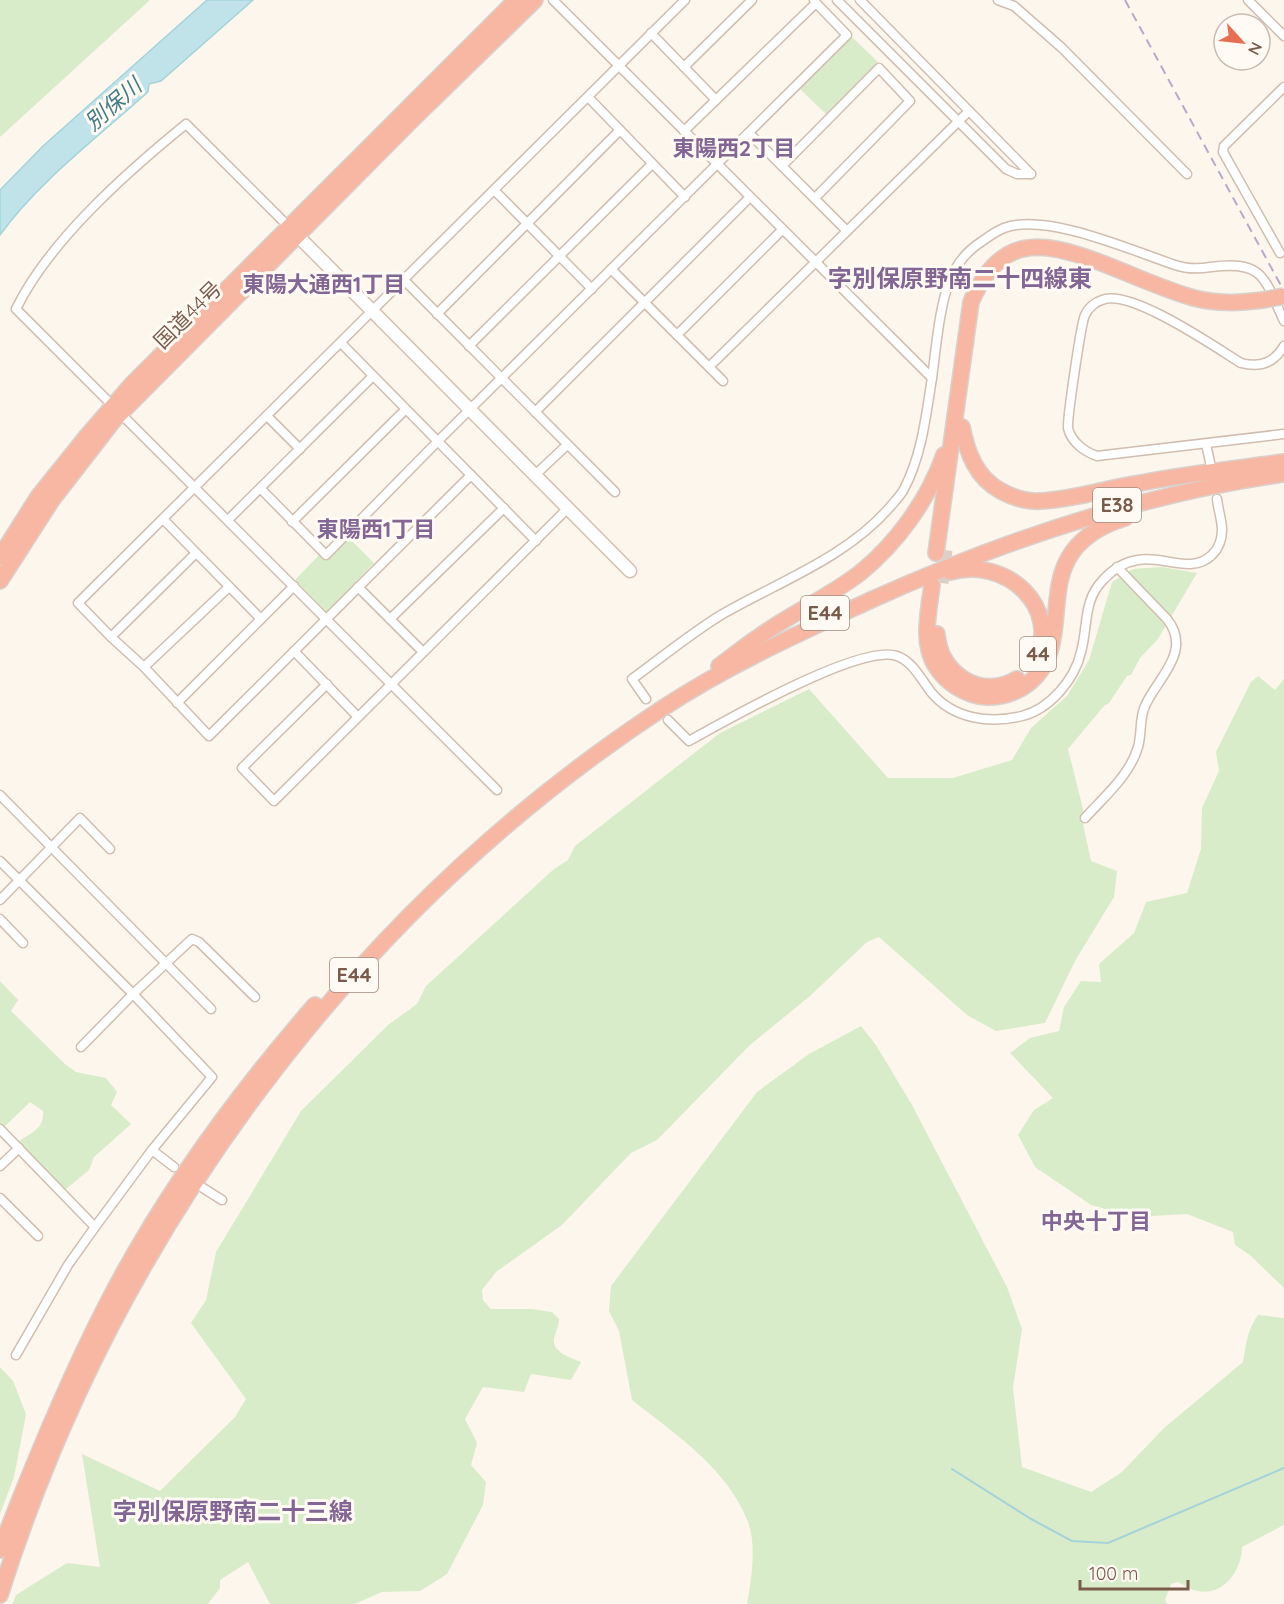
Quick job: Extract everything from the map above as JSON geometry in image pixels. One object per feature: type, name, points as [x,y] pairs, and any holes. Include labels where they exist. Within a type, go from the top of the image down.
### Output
[{"type":"highway","name":"国道44号","points":[[0,557],[38,497],[117,409],[516,0]]},
{"type":"highway","name":"国道44号","points":[[293,231],[535,0]]},
{"type":"highway","points":[[715,670],[760,636],[860,573],[904,526],[929,488],[957,429],[971,302],[979,283],[988,271],[1011,252],[1025,248],[1049,247],[1074,253],[1194,298],[1223,303],[1284,301]]},
{"type":"highway","points":[[1263,303],[1284,296]]},
{"type":"highway","name":"国道44号","points":[[0,581],[52,500],[117,409]]},
{"type":"highway","points":[[957,429],[971,460],[989,483],[1002,492],[1026,500],[1061,498],[1137,483],[1284,462]]},
{"type":"highway","name":"44","points":[[906,584],[957,570],[972,569],[999,574],[1023,588],[1037,610],[1042,629],[1040,649],[1035,662],[1026,673],[1014,681],[989,686],[969,682],[953,672],[941,655],[937,622],[939,567],[957,429]]},
{"type":"highway","name":"E38","points":[[939,567],[1002,538],[1060,520],[1198,485],[1284,467]]},
{"type":"highway","name":"E38","points":[[939,567],[1104,514],[1208,488],[1284,474]]},
{"type":"highway","points":[[939,567],[928,618],[928,644],[938,670],[955,686],[976,695],[999,696],[1011,693],[1023,688],[1033,680],[1049,654],[1054,637],[1060,578],[1075,548],[1085,538],[1107,524],[1123,518],[1261,478]]},
{"type":"highway","name":"E44","points":[[0,1594],[46,1466],[81,1387],[119,1311],[198,1179],[244,1111],[296,1043],[345,985],[475,852],[588,760],[665,706],[719,675],[786,640],[939,567]]},
{"type":"highway","name":"E44","points":[[0,1550],[34,1461],[69,1382],[123,1275],[186,1170],[233,1104],[288,1036],[375,940],[469,848],[551,780],[661,701],[715,670],[845,604],[939,567]]},
{"type":"street","points":[[553,0],[932,378]]},
{"type":"street","points":[[471,475],[209,736],[144,667],[78,603],[685,0]]},
{"type":"street","points":[[684,67],[752,0]]},
{"type":"street","points":[[837,0],[1006,169],[1017,174],[1031,174],[860,0]]},
{"type":"street","points":[[998,0],[1014,6],[1062,48],[1187,174]]},
{"type":"street","points":[[1248,0],[1284,36]]},
{"type":"street","points":[[261,489],[326,555],[847,35],[815,1],[684,131]]},
{"type":"street","points":[[651,33],[716,100]]},
{"type":"street","points":[[782,166],[879,68],[910,101],[815,198]]},
{"type":"street","points":[[1280,253],[1223,152],[1224,146],[1284,87]]},
{"type":"street","points":[[588,97],[684,197]]},
{"type":"street","points":[[709,367],[969,111]]},
{"type":"street","points":[[497,790],[16,309],[33,279],[65,238],[119,182],[186,124],[630,571]]},
{"type":"street","points":[[437,314],[620,130]]},
{"type":"street","points":[[749,133],[848,231]]},
{"type":"street","points":[[470,346],[652,164]]},
{"type":"street","points":[[494,190],[592,289]]},
{"type":"street","points":[[536,412],[749,198]]},
{"type":"street","points":[[646,699],[632,679],[720,616],[804,571],[851,542],[882,516],[903,491],[916,461],[927,414],[944,297],[950,279],[961,260],[973,248],[1004,228],[1025,224],[1045,224],[1097,238],[1179,267],[1201,269],[1237,264],[1247,267],[1263,279],[1284,321]]},
{"type":"street","points":[[677,335],[782,230]]},
{"type":"street","points":[[611,270],[723,381]]},
{"type":"street","points":[[404,280],[615,492]]},
{"type":"street","points":[[1284,346],[1276,358],[1267,364],[1241,363],[1181,325],[1127,300],[1115,297],[1103,299],[1084,315],[1068,428],[1080,447],[1097,456],[1284,434]]},
{"type":"street","points":[[341,343],[536,541]]},
{"type":"street","points":[[228,520],[373,376]]},
{"type":"street","points":[[292,522],[405,410]]},
{"type":"street","points":[[267,417],[300,449]]},
{"type":"street","points":[[1206,444],[1210,462]]},
{"type":"street","points":[[534,476],[567,445]]},
{"type":"street","points":[[668,720],[689,741],[818,675],[862,657],[882,655],[896,655],[907,662],[932,694],[947,706],[964,715],[1005,720],[1026,715],[1046,705],[1073,673],[1081,654],[1088,606],[1102,580],[1117,567],[1137,560],[1154,559],[1179,564],[1196,564],[1208,558],[1220,544],[1222,531],[1217,499]]},
{"type":"street","points":[[390,619],[504,508]]},
{"type":"street","points":[[327,684],[242,768],[274,801],[567,509]]},
{"type":"street","points":[[163,519],[261,619]]},
{"type":"street","points":[[111,637],[196,553]]},
{"type":"street","points":[[1085,818],[1123,777],[1132,761],[1138,748],[1145,707],[1172,663],[1176,640],[1173,626],[1117,567]]},
{"type":"street","points":[[144,667],[229,586]]},
{"type":"street","points":[[177,703],[294,586]]},
{"type":"street","points":[[358,587],[423,652]]},
{"type":"street","points":[[294,651],[358,717]]},
{"type":"street","points":[[0,795],[211,1009]]},
{"type":"street","points":[[0,900],[80,818],[110,849]]},
{"type":"street","points":[[0,861],[212,1077],[152,1150],[68,1265],[16,1355]]},
{"type":"street","points":[[0,919],[23,943]]},
{"type":"street","points":[[81,1047],[192,939],[199,942],[255,998]]},
{"type":"street","points":[[0,1129],[95,1227]]},
{"type":"street","points":[[0,1166],[18,1148]]},
{"type":"street","points":[[152,1150],[174,1167]]},
{"type":"street","points":[[203,1188],[222,1200]]},
{"type":"street","points":[[0,1198],[38,1236]]},
{"type":"green space","points":[[0,0],[150,0],[0,137]]},
{"type":"green space","points":[[852,37],[878,62],[826,114],[800,89]]},
{"type":"green space","points":[[349,538],[374,563],[327,612],[295,580],[319,555],[326,561]]},
{"type":"green space","points":[[1162,567],[1197,573],[1158,639],[1140,658],[1131,675],[1127,676],[1109,703],[1068,749],[1083,809],[1083,824],[1091,861],[1117,871],[1114,897],[1075,961],[1045,1023],[996,1031],[967,1015],[879,937],[867,942],[810,996],[750,1045],[657,1140],[631,1153],[562,1225],[496,1272],[482,1290],[483,1300],[491,1309],[532,1309],[552,1312],[559,1319],[555,1345],[560,1352],[581,1362],[571,1380],[531,1374],[524,1392],[483,1387],[465,1419],[477,1443],[471,1465],[486,1482],[483,1505],[447,1574],[420,1591],[382,1592],[355,1604],[270,1604],[248,1562],[220,1580],[220,1588],[208,1604],[12,1604],[16,1595],[67,1563],[100,1567],[82,1454],[160,1491],[235,1417],[246,1399],[191,1323],[206,1300],[216,1252],[301,1111],[388,1025],[417,1004],[426,986],[554,869],[568,860],[575,846],[720,733],[809,689],[888,778],[953,778],[1012,760],[1031,728],[1067,696],[1089,660],[1112,582],[1133,569]]},
{"type":"green space","points":[[1258,676],[1275,690],[1284,679],[1284,1288],[1251,1256],[1235,1245],[1233,1232],[1187,1214],[1135,1217],[1091,1205],[1035,1167],[1018,1135],[1034,1110],[1053,1098],[1010,1053],[1030,1038],[1059,1031],[1064,1007],[1081,981],[1101,982],[1099,964],[1134,933],[1146,902],[1187,893],[1201,849],[1202,808],[1219,771],[1216,752],[1251,682]]},
{"type":"green space","points":[[0,981],[18,1000],[11,1011],[65,1064],[76,1072],[106,1078],[117,1092],[111,1105],[131,1124],[94,1157],[89,1170],[65,1190],[19,1141],[39,1126],[42,1122],[43,1111],[30,1102],[0,1131]]},
{"type":"green space","points":[[861,1026],[876,1045],[912,1105],[1007,1287],[1022,1329],[1013,1388],[1022,1467],[1091,1492],[1122,1472],[1164,1428],[1243,1362],[1249,1332],[1258,1315],[1284,1318],[1284,1525],[1242,1547],[1234,1574],[1221,1587],[1204,1592],[1178,1582],[1171,1584],[1165,1600],[1167,1604],[747,1604],[753,1552],[748,1522],[739,1503],[714,1469],[699,1454],[632,1400],[619,1331],[609,1311],[611,1286],[757,1092],[809,1054]]},
{"type":"green space","points":[[0,1367],[13,1381],[26,1414],[14,1477],[0,1514]]},
{"type":"water","name":"別保川","points":[[207,0],[253,0],[161,81],[149,84],[148,92],[32,196],[0,235],[0,190],[43,146]]},
{"type":"waterway","points":[[952,1469],[1031,1519],[1072,1541],[1108,1543],[1284,1468]]},
{"type":"tunnel","points":[[941,583],[945,550]]},
{"type":"railway","points":[[1125,0],[1284,291]]},
{"type":"district","name":"東陽西2丁目","points":[[734,148]]},
{"type":"district","name":"字別保原野南二十四線東","points":[[960,279]]},
{"type":"district","name":"東陽大通西1丁目","points":[[324,284]]},
{"type":"district","name":"東陽西1丁目","points":[[376,529]]},
{"type":"district","name":"中央十丁目","points":[[1096,1221]]},
{"type":"district","name":"字別保原野南二十三線","points":[[233,1512]]}]
